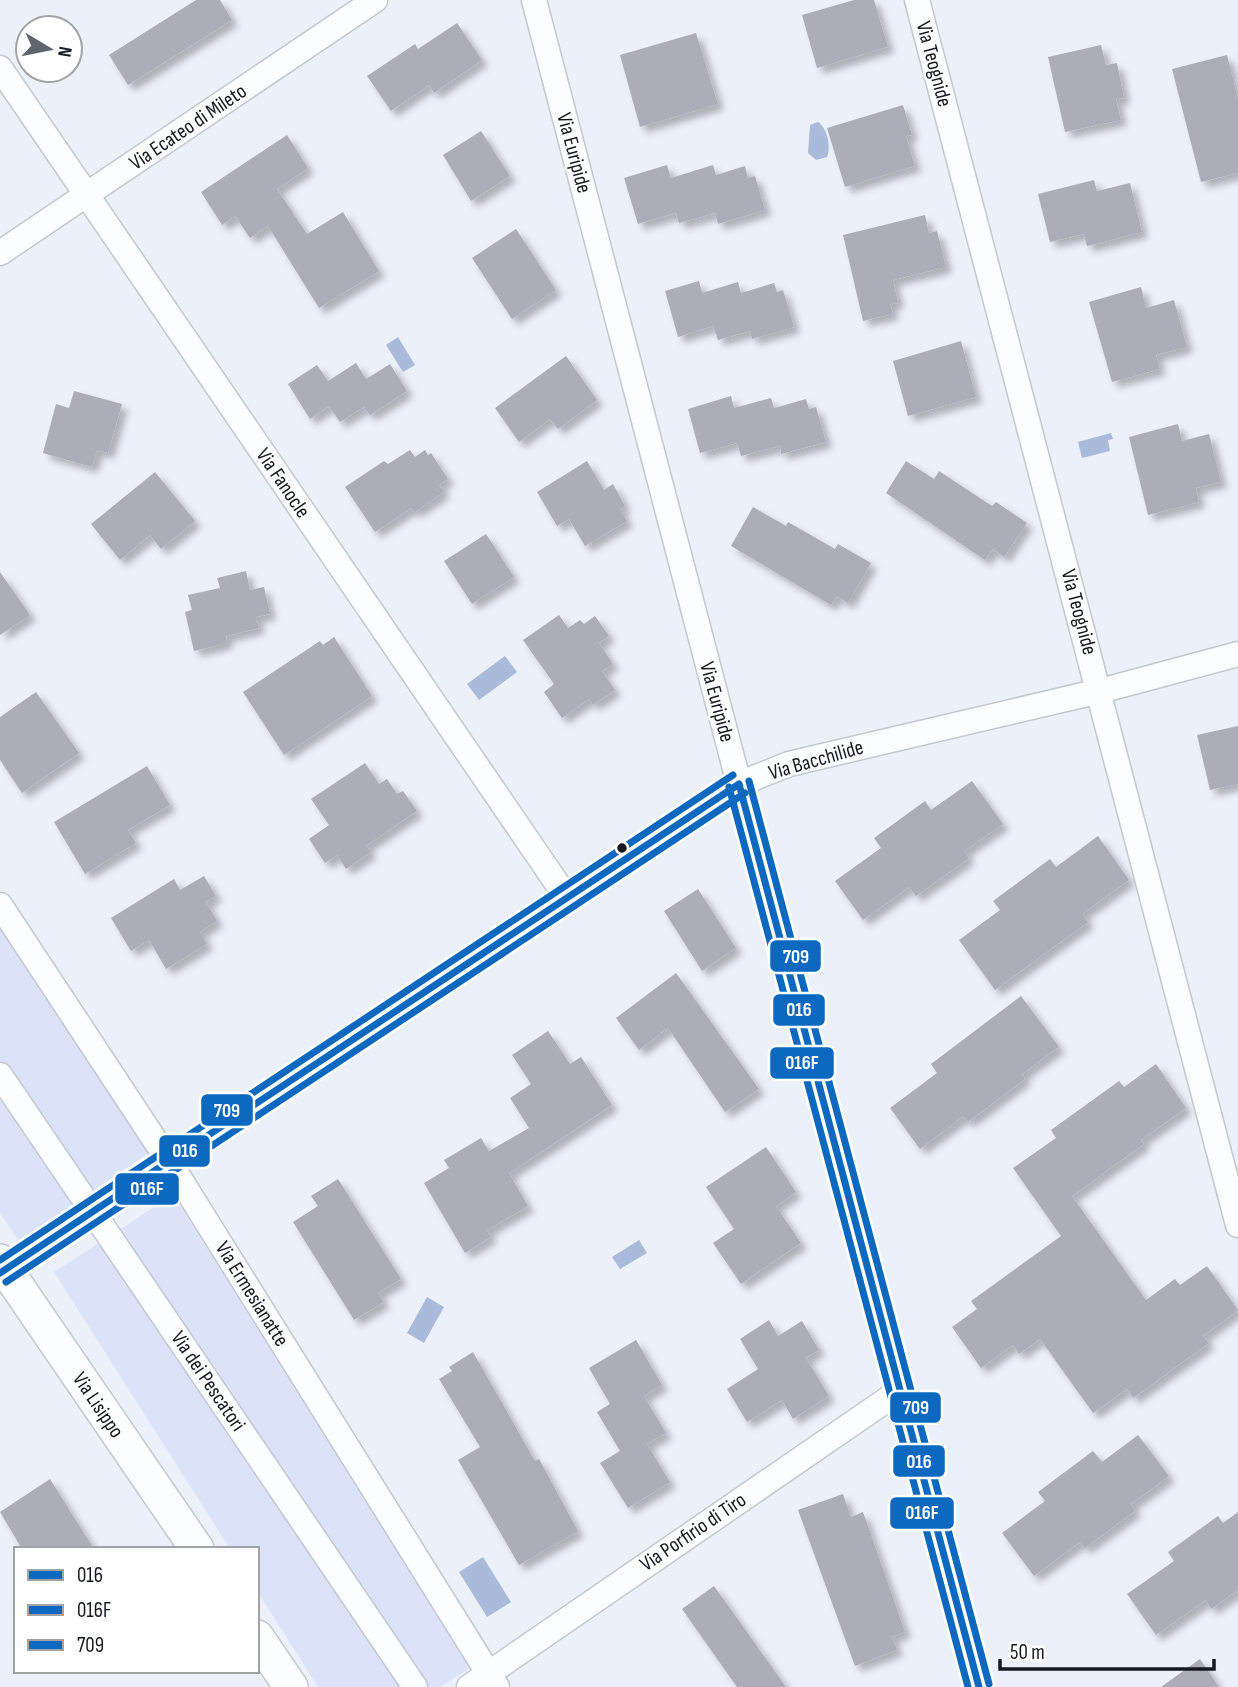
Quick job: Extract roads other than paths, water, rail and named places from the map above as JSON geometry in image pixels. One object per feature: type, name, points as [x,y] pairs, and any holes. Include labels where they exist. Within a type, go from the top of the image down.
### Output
[{"type":"street","name":"Via Ecateo di Mileto","points":[[0,253],[375,0]]},
{"type":"street","name":"Via Euripide","points":[[534,0],[898,1392],[979,1687]]},
{"type":"street","name":"Via Teognide","points":[[916,0],[1100,691],[1238,1225]]},
{"type":"street","name":"Via Fanocle","points":[[0,68],[567,898]]},
{"type":"street","name":"Via Bacchilide","points":[[2,1267],[94,1213],[739,784],[789,764],[1100,691],[1238,654]]},
{"type":"street","name":"Via Ermesianatte","points":[[0,905],[170,1163],[485,1682]]},
{"type":"street","name":"Via dei Pescatori","points":[[0,1075],[415,1687]]},
{"type":"street","name":"Via Lisippo","points":[[2,1267],[196,1547]]},
{"type":"street","name":"Via Porfirio di Tiro","points":[[485,1682],[898,1392]]},
{"type":"street","points":[[259,1640],[291,1687]]}]
